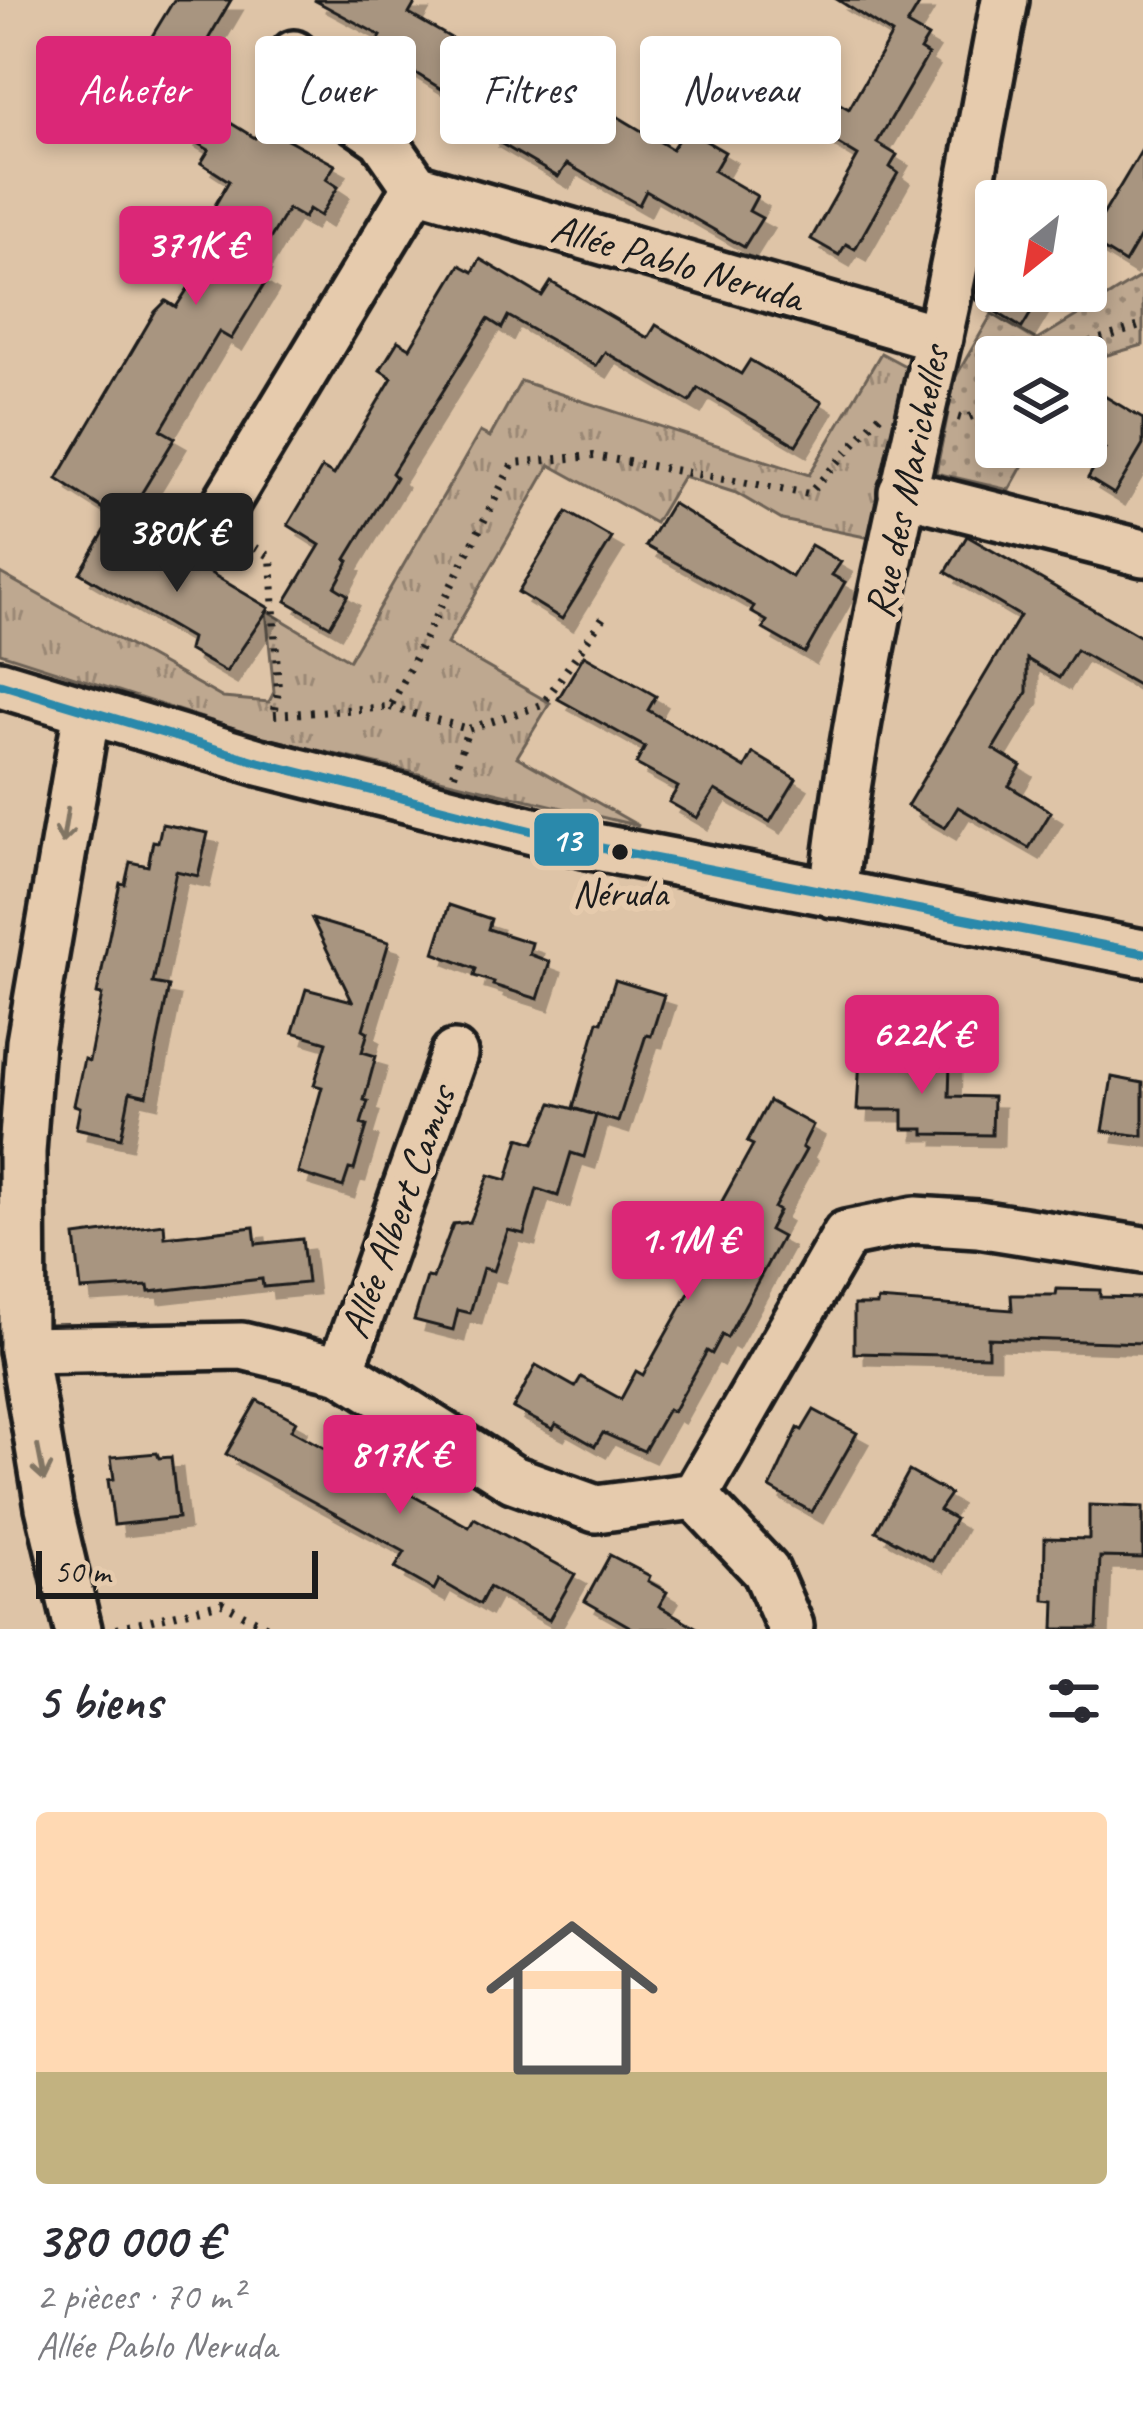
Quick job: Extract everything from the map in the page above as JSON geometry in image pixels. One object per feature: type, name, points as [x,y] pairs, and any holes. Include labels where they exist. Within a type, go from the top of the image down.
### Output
[{"type":"street","name":"Rue des Marichelles","points":[[833,894],[844,795],[902,492],[939,338],[1005,0]]},
{"type":"street","points":[[215,520],[416,188],[386,144]]},
{"type":"street","name":"Allée Pablo Neruda","points":[[416,188],[939,338]]},
{"type":"street","points":[[902,492],[1143,553]]},
{"type":"street","points":[[0,684],[259,762],[596,847],[1143,953]]},
{"type":"street","points":[[78,1629],[46,1488],[23,1350],[11,1187],[29,1042],[87,711]]},
{"type":"street","name":"Allée Albert Camus","points":[[341,1370],[454,1054]]},
{"type":"street","points":[[790,1626],[766,1571],[695,1496],[846,1234],[914,1220],[978,1224],[1143,1250]]},
{"type":"street","name":"Allée Albert Camus","points":[[23,1350],[242,1346],[341,1370],[513,1479],[596,1509],[695,1496]]},
{"type":"path","points":[[1107,337],[1143,326]]},
{"type":"path","points":[[390,706],[513,464],[594,456],[809,494],[893,400],[965,419],[975,415]]},
{"type":"path","points":[[215,520],[271,557],[278,691],[259,762]]},
{"type":"path","points":[[274,716],[390,706],[468,729],[542,705],[604,616]]},
{"type":"path","points":[[442,810],[468,729]]},
{"type":"path","points":[[116,1629],[222,1603],[271,1629]]},
{"type":"green space","points":[[1143,275],[1143,345],[1107,355],[1107,336],[1044,336],[1083,312],[1107,312],[1107,297]]},
{"type":"green space","points":[[992,314],[1030,336],[979,336]]},
{"type":"green space","points":[[975,343],[975,468],[1021,468],[1009,490],[936,473],[955,378]]},
{"type":"green space","points":[[881,353],[909,368],[875,539],[782,520],[736,493],[683,476],[655,523],[550,465],[447,644],[550,703],[517,757],[639,826],[258,736],[0,653],[0,573],[223,698],[269,702],[274,692],[266,610],[349,660],[480,432],[490,437],[521,381],[809,475]]},
{"type":"building","points":[[174,0],[231,0],[210,36],[152,36]]},
{"type":"building","points":[[314,0],[417,0],[409,14],[448,36],[440,36],[440,88],[416,73],[416,36],[381,36]]},
{"type":"building","points":[[838,0],[922,0],[907,25],[928,37],[920,50],[928,55],[877,143],[897,155],[890,167],[898,173],[855,249],[846,244],[839,255],[811,239],[858,156],[838,144],[841,104],[849,109],[892,34]]},
{"type":"building","points":[[616,116],[640,130],[640,144],[664,144],[672,149],[675,144],[711,144],[725,152],[714,171],[757,196],[749,211],[762,218],[744,247],[646,191],[639,205],[567,164],[558,177],[502,144],[616,144]]},
{"type":"building","points":[[231,123],[255,138],[255,144],[296,144],[335,165],[326,179],[338,187],[320,216],[309,209],[304,218],[288,209],[254,272],[267,280],[231,339],[219,332],[161,430],[175,438],[124,522],[57,479],[155,312],[166,301],[176,307],[221,237],[203,226],[229,181],[201,163],[209,150],[199,144],[231,144]]},
{"type":"building","points":[[1143,148],[1143,232],[1125,263],[1107,252],[1107,208]]},
{"type":"building","points":[[480,259],[542,296],[551,282],[648,338],[656,325],[741,374],[750,360],[822,402],[796,445],[698,388],[690,402],[605,352],[596,366],[508,316],[502,328],[488,319],[392,473],[396,477],[346,559],[335,587],[348,595],[330,626],[286,601],[320,545],[288,525],[322,468],[334,475],[392,378],[380,370],[398,341],[410,348],[460,265],[473,272]]},
{"type":"building","points":[[996,312],[1032,312],[1022,328]]},
{"type":"building","points":[[1107,398],[1143,419],[1143,445],[1114,494],[1088,478],[1094,468],[1107,468]]},
{"type":"building","points":[[672,503],[792,577],[811,545],[841,562],[832,575],[845,582],[805,653],[763,629],[767,621],[751,612],[754,606],[646,546]]},
{"type":"building","points":[[567,512],[612,538],[562,619],[518,592]]},
{"type":"building","points":[[110,522],[173,559],[177,553],[269,608],[226,672],[188,650],[191,638],[80,573]]},
{"type":"building","points":[[967,536],[1143,638],[1143,688],[1076,650],[1059,678],[1027,659],[1027,692],[993,749],[1021,766],[1009,786],[1051,812],[1029,848],[958,807],[945,828],[907,806],[1020,616],[946,572]]},
{"type":"building","points":[[584,655],[656,696],[648,710],[745,768],[753,753],[796,779],[770,822],[715,790],[697,818],[669,802],[678,787],[636,764],[645,747],[558,699]]},
{"type":"building","points":[[162,824],[208,833],[198,876],[176,871],[153,983],[169,986],[147,1096],[130,1092],[121,1138],[76,1128],[80,1107],[74,1105],[84,1059],[89,1061],[102,995],[97,994],[120,883],[125,884],[130,862],[148,866]]},
{"type":"building","points":[[449,905],[491,919],[488,929],[532,943],[529,954],[550,962],[538,999],[493,985],[474,976],[476,969],[434,953]]},
{"type":"building","points":[[312,919],[389,942],[363,1029],[368,1032],[362,1052],[376,1056],[364,1100],[368,1101],[361,1124],[367,1126],[354,1170],[349,1169],[343,1187],[298,1173],[322,1087],[314,1085],[327,1042],[293,1032],[306,989],[352,1001]]},
{"type":"building","points":[[615,980],[664,995],[618,1122],[573,1108]]},
{"type":"building","points":[[860,1058],[950,1063],[949,1096],[993,1097],[992,1135],[924,1134],[924,1129],[903,1129],[903,1110],[857,1110]]},
{"type":"building","points":[[1112,1077],[1143,1083],[1143,1136],[1103,1131]]},
{"type":"building","points":[[769,1101],[813,1125],[802,1147],[806,1150],[774,1208],[779,1211],[769,1230],[782,1237],[727,1338],[722,1335],[712,1354],[707,1351],[673,1412],[668,1409],[644,1451],[603,1433],[595,1446],[513,1408],[536,1365],[575,1387],[581,1377],[621,1399],[636,1371],[643,1375],[735,1211],[721,1203],[753,1145],[747,1142]]},
{"type":"building","points":[[552,1103],[596,1115],[584,1157],[571,1153],[558,1196],[537,1189],[524,1234],[508,1230],[494,1271],[483,1268],[470,1313],[458,1310],[453,1330],[414,1320],[427,1277],[433,1278],[453,1224],[470,1222],[489,1175],[507,1180],[519,1138],[534,1143]]},
{"type":"building","points":[[164,1224],[165,1237],[254,1227],[256,1244],[302,1239],[307,1283],[263,1287],[262,1279],[149,1292],[148,1286],[81,1290],[75,1236]]},
{"type":"building","points":[[1057,1289],[1143,1298],[1143,1343],[988,1338],[988,1356],[854,1353],[854,1305],[877,1305],[878,1300],[1012,1310],[1011,1295],[1056,1295]]},
{"type":"building","points":[[257,1400],[296,1421],[291,1430],[350,1462],[357,1450],[395,1473],[390,1483],[469,1527],[474,1518],[575,1574],[549,1620],[489,1587],[480,1604],[439,1580],[434,1590],[395,1568],[405,1552],[226,1454]]},
{"type":"building","points":[[814,1410],[857,1433],[812,1512],[770,1488],[798,1428],[802,1430]]},
{"type":"building","points":[[157,1453],[159,1458],[171,1457],[178,1518],[114,1525],[108,1480],[114,1479],[111,1457]]},
{"type":"building","points":[[909,1471],[950,1494],[939,1510],[955,1519],[932,1561],[876,1531]]},
{"type":"building","points":[[1089,1505],[1143,1507],[1143,1558],[1100,1557],[1097,1629],[1054,1629],[1055,1601],[1044,1600],[1045,1538],[1089,1539]]},
{"type":"building","points":[[610,1555],[650,1576],[648,1581],[667,1592],[659,1606],[699,1629],[634,1629],[585,1601]]},
{"type":"transit line","name":"13","points":[[0,684],[259,762],[596,847],[1143,953]]},
{"type":"place","name":"Néruda","points":[[620,852]]}]
